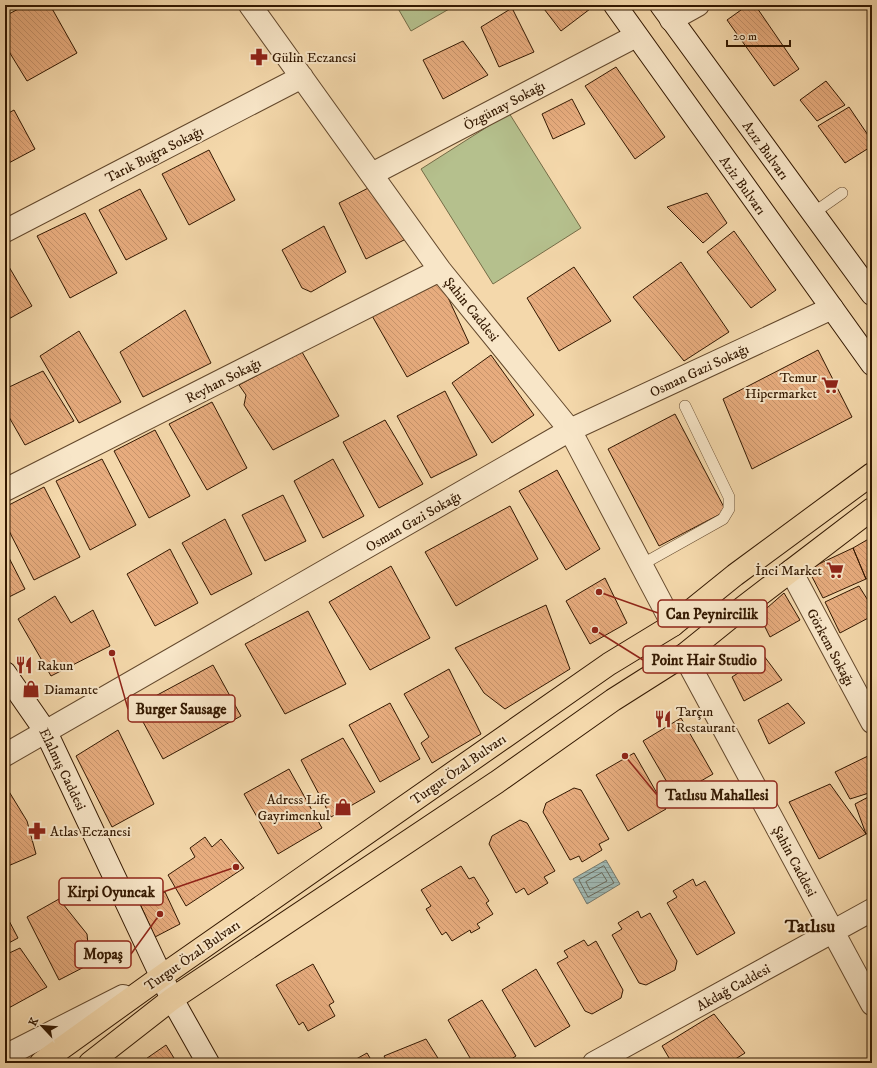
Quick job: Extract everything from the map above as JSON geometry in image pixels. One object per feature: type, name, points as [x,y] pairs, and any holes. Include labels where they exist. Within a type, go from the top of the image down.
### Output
[{"type":"main road","name":"Turgut Özal Bulvarı","points":[[41,1063],[162,976],[609,664],[673,624],[735,575],[872,474]]},
{"type":"main road","name":"Turgut Özal Bulvarı","points":[[90,1063],[172,999],[498,782],[613,700],[684,655],[790,571],[872,509]]},
{"type":"street","name":"Şahin Caddesi","points":[[250,5],[440,270],[570,430],[673,624]]},
{"type":"street","name":"Aziz Bulvarı","points":[[614,5],[872,364]]},
{"type":"street","points":[[666,13],[698,5]]},
{"type":"street","name":"Azız Bulvarı","points":[[666,13],[872,294]]},
{"type":"street","name":"Özgünay Sokağı","points":[[372,174],[636,36]]},
{"type":"street","name":"Tarık Buğra Sokağı","points":[[5,231],[302,77]]},
{"type":"street","name":"Reyhan Sokağı","points":[[5,490],[440,270]]},
{"type":"street","name":"Osman Gazi Sokağı","points":[[5,755],[570,430],[832,308]]},
{"type":"street","name":"Görkem Sokağı","points":[[790,571],[872,722]]},
{"type":"street","name":"Şahin Caddesi","points":[[684,655],[872,1004]]},
{"type":"street","name":"Elalmış Caddesi","points":[[5,673],[46,732],[172,999],[208,1063]]},
{"type":"street","name":"Akdağ Caddesi","points":[[594,1063],[872,910]]},
{"type":"street","points":[[5,1056],[162,976]]},
{"type":"lane","points":[[812,214],[842,193]]},
{"type":"lane","points":[[641,565],[723,519],[729,509],[729,497],[685,406]]},
{"type":"green space","points":[[396,5],[456,5],[411,31]]},
{"type":"green space","points":[[509,113],[581,228],[493,284],[421,169]]},
{"type":"water","points":[[606,860],[620,884],[587,904],[573,879]]},
{"type":"building","points":[[26,5],[50,5],[77,53],[27,81],[5,45],[5,16]]},
{"type":"building","points":[[541,5],[587,5],[590,9],[561,31]]},
{"type":"building","points":[[748,5],[755,5],[799,69],[774,86],[727,20]]},
{"type":"building","points":[[512,8],[534,52],[499,67],[481,27]]},
{"type":"building","points":[[463,41],[488,75],[443,99],[423,60]]},
{"type":"building","points":[[616,67],[665,137],[635,159],[585,86]]},
{"type":"building","points":[[826,81],[845,105],[817,121],[800,100]]},
{"type":"building","points":[[572,99],[585,124],[553,139],[542,114]]},
{"type":"building","points":[[849,107],[872,141],[872,146],[845,163],[818,126]]},
{"type":"building","points":[[14,110],[35,149],[5,165],[5,115]]},
{"type":"building","points":[[209,150],[235,200],[189,225],[162,174]]},
{"type":"building","points":[[378,183],[406,239],[366,259],[339,203]]},
{"type":"building","points":[[140,189],[167,239],[126,260],[99,210]]},
{"type":"building","points":[[707,193],[727,223],[703,243],[667,207]]},
{"type":"building","points":[[85,213],[117,273],[70,298],[37,236]]},
{"type":"building","points":[[324,226],[346,272],[311,292],[302,288],[282,250]]},
{"type":"building","points":[[734,231],[776,290],[751,308],[707,252]]},
{"type":"building","points":[[5,260],[32,306],[5,321]]},
{"type":"building","points":[[681,262],[729,332],[684,361],[633,297]]},
{"type":"building","points":[[574,267],[611,321],[559,351],[527,298]]},
{"type":"building","points":[[439,278],[469,343],[407,377],[371,314]]},
{"type":"building","points":[[185,310],[211,363],[143,397],[120,352]]},
{"type":"building","points":[[79,331],[121,402],[79,423],[40,356]]},
{"type":"building","points":[[818,350],[852,417],[752,469],[723,399]]},
{"type":"building","points":[[302,352],[339,416],[273,450],[244,405],[246,395],[239,385]]},
{"type":"building","points":[[491,355],[534,415],[492,443],[452,383]]},
{"type":"building","points":[[43,371],[74,421],[25,445],[5,410],[5,389]]},
{"type":"building","points":[[445,391],[477,455],[431,478],[397,416]]},
{"type":"building","points":[[212,402],[247,468],[207,490],[169,424]]},
{"type":"building","points":[[675,414],[726,511],[659,546],[608,449]]},
{"type":"building","points":[[385,420],[423,484],[379,508],[343,442]]},
{"type":"building","points":[[155,430],[190,496],[149,518],[114,451]]},
{"type":"building","points":[[102,459],[136,525],[90,550],[56,481]]},
{"type":"building","points":[[333,459],[364,516],[323,538],[294,481]]},
{"type":"building","points":[[557,470],[600,549],[566,570],[519,491]]},
{"type":"building","points":[[44,487],[80,557],[34,580],[5,523],[5,507]]},
{"type":"building","points":[[283,495],[306,541],[265,561],[242,515]]},
{"type":"building","points":[[510,506],[538,559],[456,606],[425,552]]},
{"type":"building","points":[[225,519],[252,574],[211,595],[182,543]]},
{"type":"building","points":[[872,537],[872,576],[866,579],[853,548]]},
{"type":"building","points":[[853,548],[866,579],[823,598],[808,569]]},
{"type":"building","points":[[170,549],[198,603],[155,626],[127,574]]},
{"type":"building","points":[[5,550],[25,589],[5,599]]},
{"type":"building","points":[[391,566],[430,638],[370,670],[329,602]]},
{"type":"building","points":[[605,578],[627,623],[590,644],[566,601]]},
{"type":"building","points":[[859,586],[872,607],[872,616],[840,633],[825,602]]},
{"type":"building","points":[[784,593],[800,620],[770,637],[759,615]]},
{"type":"building","points":[[55,596],[71,623],[93,610],[110,646],[51,676],[18,619]]},
{"type":"building","points":[[546,605],[570,669],[505,709],[484,693],[455,648]]},
{"type":"building","points":[[308,611],[346,684],[285,714],[245,644]]},
{"type":"building","points":[[764,656],[782,680],[744,701],[732,677]]},
{"type":"building","points":[[213,665],[241,716],[163,759],[135,707]]},
{"type":"building","points":[[449,669],[481,734],[432,763],[421,743],[429,737],[404,694]]},
{"type":"building","points":[[390,703],[420,759],[380,782],[349,725]]},
{"type":"building","points":[[788,703],[805,723],[769,744],[758,720]]},
{"type":"building","points":[[681,718],[713,774],[675,796],[643,741]]},
{"type":"building","points":[[118,730],[154,804],[112,827],[76,756]]},
{"type":"building","points":[[343,738],[375,792],[331,817],[301,760]]},
{"type":"building","points":[[634,753],[666,809],[628,831],[596,775]]},
{"type":"building","points":[[868,756],[872,764],[872,792],[850,799],[835,772]]},
{"type":"building","points":[[289,769],[322,828],[278,854],[244,794]]},
{"type":"building","points":[[830,784],[866,834],[819,859],[789,802]]},
{"type":"building","points":[[5,785],[27,821],[36,854],[8,866],[5,860]]},
{"type":"building","points":[[574,788],[581,790],[609,839],[599,844],[602,850],[582,862],[579,856],[570,860],[543,812],[546,803]]},
{"type":"building","points":[[872,795],[872,832],[866,834],[855,804]]},
{"type":"building","points":[[520,820],[527,823],[555,871],[544,877],[548,883],[528,895],[524,888],[516,893],[489,844],[492,836]]},
{"type":"building","points":[[205,837],[212,847],[221,839],[244,868],[186,906],[168,875],[195,857],[190,848]]},
{"type":"building","points":[[461,866],[469,879],[474,877],[489,901],[486,903],[493,914],[477,924],[480,928],[471,933],[470,930],[452,941],[446,932],[442,935],[426,909],[431,906],[421,890]]},
{"type":"building","points":[[693,879],[696,886],[705,881],[735,933],[697,955],[667,903],[677,897],[673,891]]},
{"type":"building","points":[[165,892],[180,924],[155,937],[140,904]]},
{"type":"building","points":[[59,899],[87,934],[90,964],[59,980],[27,917]]},
{"type":"building","points":[[638,911],[641,918],[650,913],[677,961],[675,970],[646,985],[639,983],[612,935],[622,929],[618,923]]},
{"type":"building","points":[[5,913],[18,938],[5,945]]},
{"type":"building","points":[[584,940],[588,946],[596,941],[623,990],[621,998],[592,1014],[585,1011],[557,963],[568,957],[564,951]]},
{"type":"building","points":[[20,948],[47,987],[5,1010],[5,955]]},
{"type":"building","points":[[313,964],[334,1002],[329,1005],[335,1016],[308,1031],[303,1022],[299,1025],[276,985]]},
{"type":"building","points":[[536,969],[570,1026],[535,1047],[502,990]]},
{"type":"building","points":[[482,1000],[516,1056],[505,1063],[473,1063],[448,1020]]},
{"type":"building","points":[[714,1014],[745,1053],[729,1063],[672,1063],[662,1046]]},
{"type":"building","points":[[426,1039],[441,1063],[388,1063],[384,1056]]},
{"type":"building","points":[[166,1045],[177,1063],[140,1063]]},
{"type":"building","points":[[367,1053],[373,1063],[349,1063]]},
{"type":"place","name":"Gülin Eczanesi","points":[[259,57]]},
{"type":"place","name":"Temur Hipermarket","points":[[830,385]]},
{"type":"place","name":"İnci Market","points":[[835,570]]},
{"type":"place","name":"Can Peynircilik","points":[[599,592]]},
{"type":"place","name":"Point Hair Studio","points":[[595,630]]},
{"type":"place","name":"Burger Sausage","points":[[112,653]]},
{"type":"place","name":"Rakun","points":[[24,665]]},
{"type":"place","name":"Diamante","points":[[31,689]]},
{"type":"place","name":"Tarçın Restaurant","points":[[663,719]]},
{"type":"place","name":"Tatlısu Mahallesi","points":[[625,756]]},
{"type":"place","name":"Adress Life Gayrimenkul","points":[[343,807]]},
{"type":"place","name":"Atlas Eczanesi","points":[[37,831]]},
{"type":"place","name":"Kirpi Oyuncak","points":[[236,867]]},
{"type":"place","name":"Mopaş","points":[[160,914]]},
{"type":"district","name":"Tatlısu","points":[[810,926]]}]
